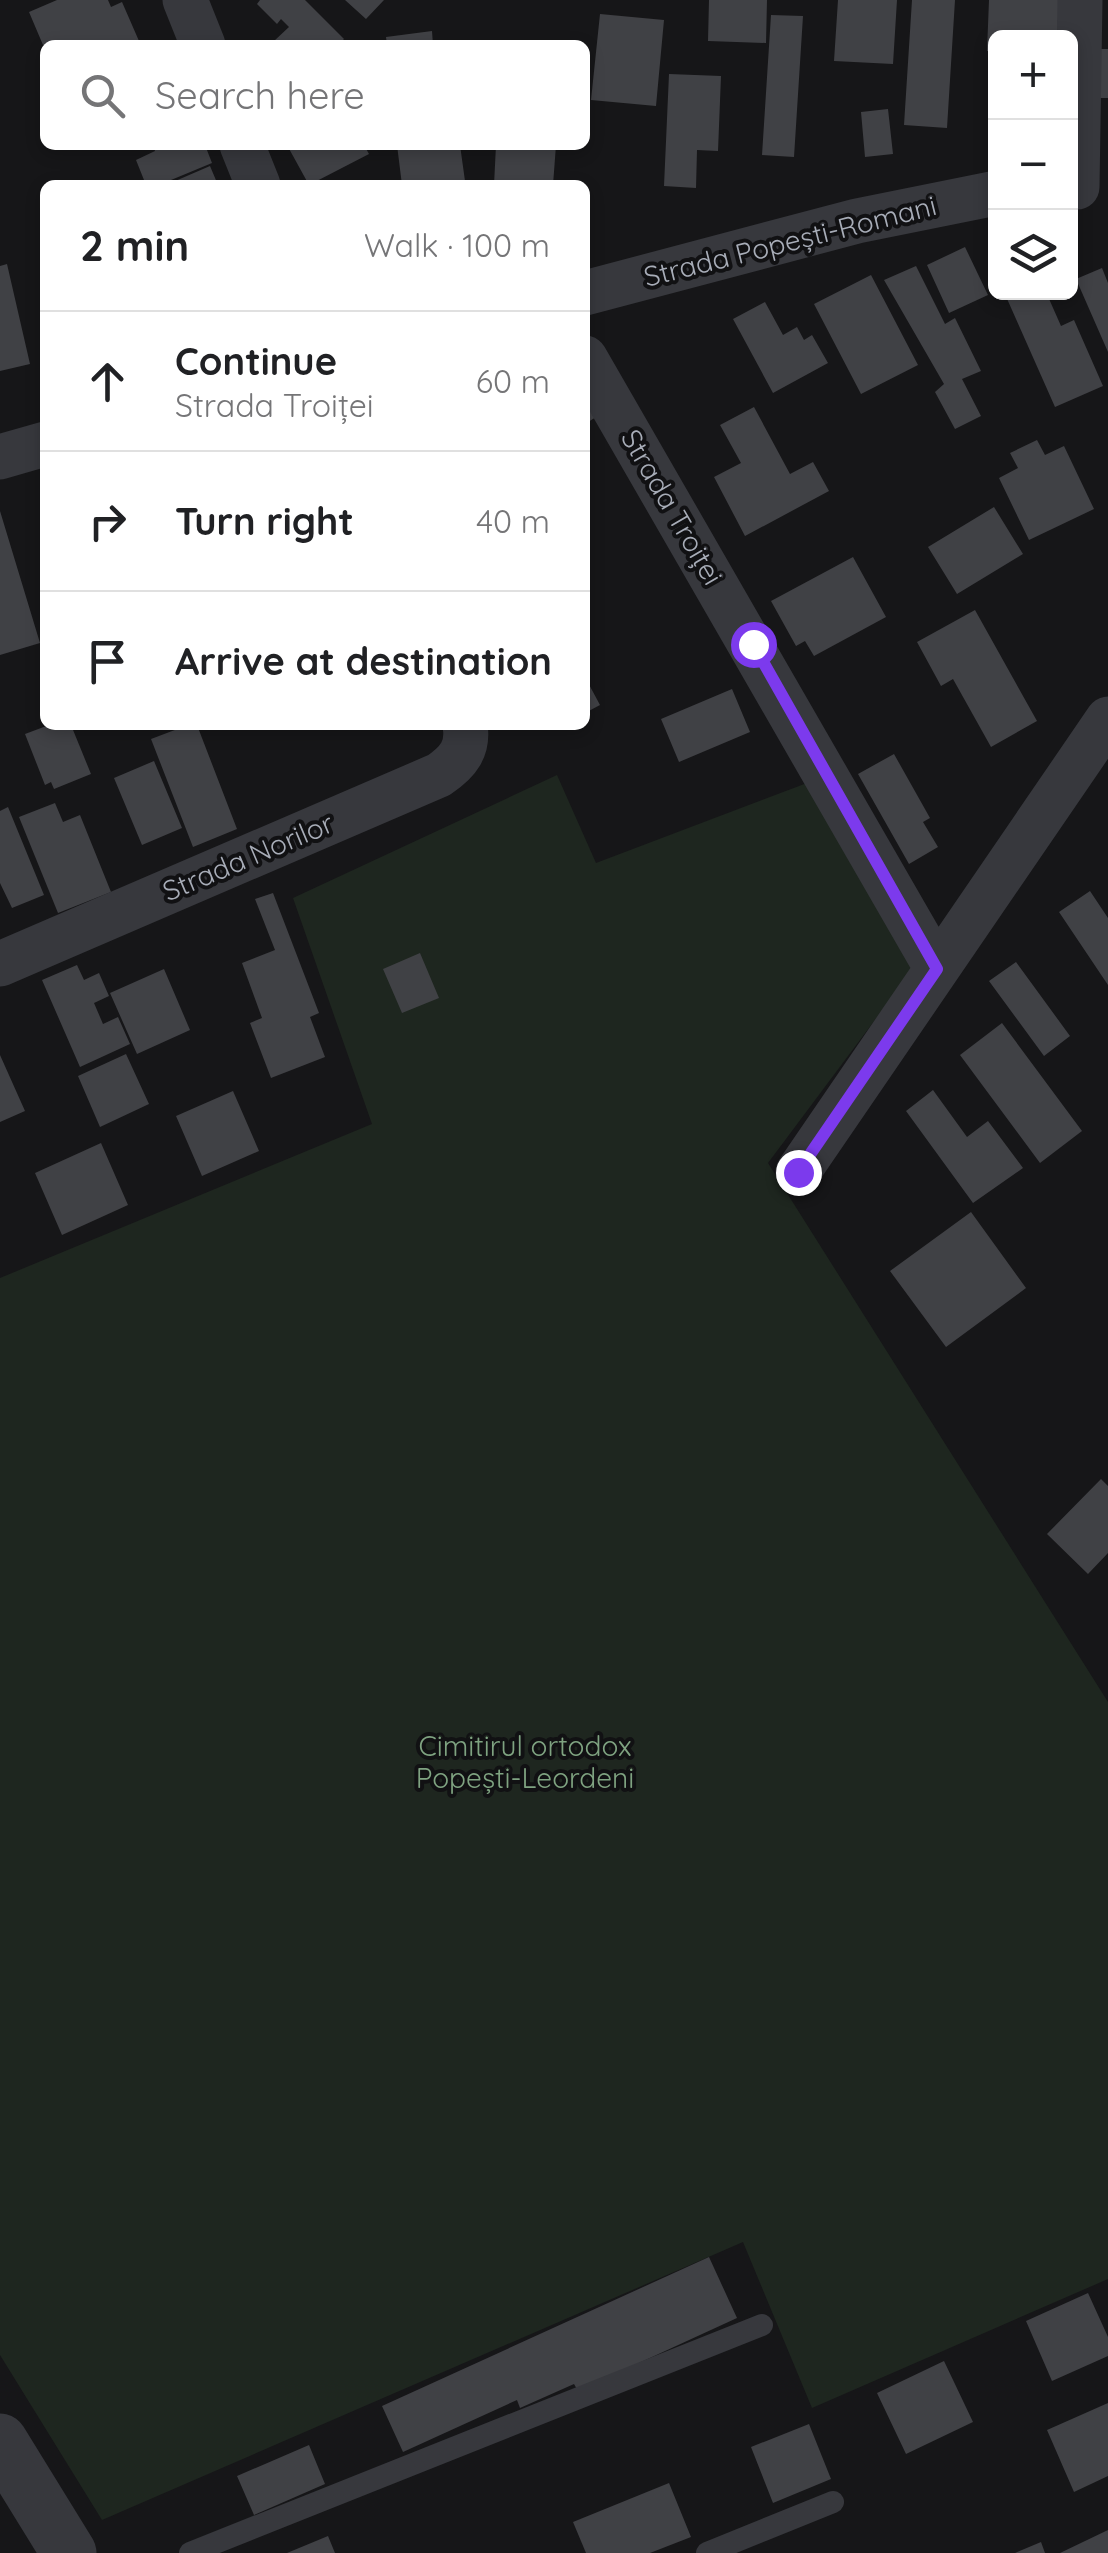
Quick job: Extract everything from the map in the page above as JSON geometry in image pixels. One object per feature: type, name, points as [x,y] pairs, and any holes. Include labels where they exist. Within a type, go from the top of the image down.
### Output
[{"type":"street","points":[[185,0],[200,40]]},
{"type":"street","points":[[1080,0],[1085,187]]},
{"type":"street","points":[[244,150],[256,180]]},
{"type":"street","name":"Strada Popești-Romani","points":[[590,293],[856,221],[988,195]]},
{"type":"street","name":"Strada Troiței","points":[[590,367],[937,969]]},
{"type":"street","points":[[0,456],[40,445]]},
{"type":"street","points":[[798,1172],[1108,719]]},
{"type":"street","name":"Strada Norilor","points":[[0,964],[439,775],[462,755],[466,730]]},
{"type":"street","points":[[0,2442],[69,2553]]},
{"type":"lane","points":[[190,2553],[762,2325]]},
{"type":"lane","points":[[707,2553],[833,2502]]},
{"type":"green space","name":"Cimitirul ortodox Popești-Leordeni","points":[[557,775],[596,863],[807,783],[916,965],[768,1163],[1108,1702],[1108,2279],[812,2408],[743,2242],[102,2520],[0,2355],[0,1278],[372,1124],[293,898]]},
{"type":"building","points":[[57,0],[108,0],[111,7],[122,2],[139,40],[41,40],[29,12]]},
{"type":"building","points":[[260,0],[305,0],[344,39],[275,40],[289,27],[281,19],[277,24],[257,4]]},
{"type":"building","points":[[345,0],[384,0],[366,19]]},
{"type":"building","points":[[709,0],[767,0],[766,43],[708,41]]},
{"type":"building","points":[[838,0],[897,0],[893,64],[834,61]]},
{"type":"building","points":[[912,0],[955,0],[947,128],[904,125]]},
{"type":"building","points":[[989,0],[1063,0],[1061,30],[988,30],[987,51]]},
{"type":"building","points":[[600,14],[664,20],[656,106],[591,100]]},
{"type":"building","points":[[771,15],[803,16],[794,157],[762,155]]},
{"type":"building","points":[[432,31],[433,40],[386,40],[386,37]]},
{"type":"building","points":[[1097,49],[1108,49],[1108,98],[1095,98]]},
{"type":"building","points":[[669,74],[721,76],[718,151],[697,150],[696,188],[664,186]]},
{"type":"building","points":[[888,109],[893,154],[865,157],[861,112]]},
{"type":"building","points":[[207,150],[212,163],[171,180],[144,180],[136,160],[155,151]]},
{"type":"building","points":[[290,150],[367,150],[369,154],[319,180],[306,180]]},
{"type":"building","points":[[398,150],[461,150],[465,180],[401,180]]},
{"type":"building","points":[[496,150],[556,150],[553,180],[494,180]]},
{"type":"building","points":[[210,166],[216,180],[178,180]]},
{"type":"building","points":[[965,247],[988,295],[949,313],[927,265]]},
{"type":"building","points":[[7,264],[30,364],[0,371],[0,266]]},
{"type":"building","points":[[916,266],[945,324],[955,318],[981,371],[962,379],[981,416],[955,429],[935,392],[944,384],[884,280]]},
{"type":"building","points":[[1102,268],[1108,283],[1108,352],[1078,284],[1078,278]]},
{"type":"building","points":[[871,275],[918,365],[861,394],[814,304]]},
{"type":"building","points":[[1008,300],[1050,300],[1061,326],[1074,320],[1103,386],[1055,407]]},
{"type":"building","points":[[765,302],[783,335],[797,327],[804,340],[812,335],[828,363],[773,393],[733,319]]},
{"type":"building","points":[[754,407],[790,474],[813,462],[829,491],[745,536],[714,477],[741,463],[720,425]]},
{"type":"building","points":[[1037,440],[1045,455],[1064,446],[1094,509],[1029,540],[999,478],[1018,468],[1010,453]]},
{"type":"building","points":[[994,507],[1023,554],[957,594],[928,547]]},
{"type":"building","points":[[0,511],[40,643],[0,655]]},
{"type":"building","points":[[853,557],[886,617],[814,656],[805,641],[796,646],[771,601]]},
{"type":"building","points":[[975,610],[1037,721],[991,747],[953,679],[941,686],[917,642]]},
{"type":"building","points":[[590,686],[600,705],[590,710]]},
{"type":"building","points":[[732,689],[750,732],[679,762],[661,719]]},
{"type":"building","points":[[40,728],[73,730],[91,774],[54,789],[51,782],[45,785],[25,734]]},
{"type":"building","points":[[175,730],[199,730],[237,829],[193,847],[151,739]]},
{"type":"building","points":[[894,754],[930,818],[923,822],[938,847],[909,864],[858,774]]},
{"type":"building","points":[[154,761],[182,828],[142,845],[114,778]]},
{"type":"building","points":[[55,803],[63,822],[80,815],[111,892],[58,913],[19,817]]},
{"type":"building","points":[[8,807],[44,895],[12,908],[0,883],[0,811]]},
{"type":"building","points":[[1090,891],[1108,918],[1108,985],[1059,912]]},
{"type":"building","points":[[273,893],[319,1013],[310,1017],[325,1057],[271,1078],[250,1023],[262,1018],[242,963],[275,950],[255,899]]},
{"type":"building","points":[[420,953],[439,998],[402,1013],[383,969]]},
{"type":"building","points":[[1016,962],[1070,1036],[1044,1056],[989,981]]},
{"type":"building","points":[[77,965],[84,980],[99,973],[109,996],[94,1003],[103,1024],[118,1017],[130,1044],[80,1067],[42,980]]},
{"type":"building","points":[[164,969],[190,1030],[137,1054],[110,993]]},
{"type":"building","points":[[1002,1023],[1082,1131],[1040,1163],[960,1055]]},
{"type":"building","points":[[126,1054],[149,1104],[100,1127],[78,1076]]},
{"type":"building","points":[[0,1055],[25,1111],[0,1122]]},
{"type":"building","points":[[933,1090],[967,1137],[988,1121],[1023,1168],[973,1203],[906,1111]]},
{"type":"building","points":[[233,1091],[259,1151],[202,1176],[176,1116]]},
{"type":"building","points":[[101,1143],[128,1205],[62,1235],[35,1173]]},
{"type":"building","points":[[971,1212],[1026,1288],[946,1347],[890,1271]]},
{"type":"building","points":[[1101,1479],[1108,1486],[1108,1553],[1088,1574],[1047,1534]]},
{"type":"building","points":[[709,2257],[737,2318],[578,2391],[574,2384],[520,2408],[517,2400],[403,2452],[382,2406]]},
{"type":"building","points":[[1088,2293],[1108,2337],[1108,2356],[1052,2381],[1026,2321]]},
{"type":"building","points":[[944,2361],[973,2422],[906,2454],[877,2393]]},
{"type":"building","points":[[1108,2403],[1108,2476],[1074,2492],[1047,2430]]},
{"type":"building","points":[[809,2424],[831,2479],[773,2503],[751,2447]]},
{"type":"building","points":[[309,2445],[325,2484],[254,2515],[237,2476]]},
{"type":"building","points":[[669,2483],[691,2537],[650,2553],[586,2553],[573,2522]]},
{"type":"building","points":[[1108,2530],[1108,2553],[1060,2553]]},
{"type":"building","points":[[328,2536],[335,2553],[287,2553]]},
{"type":"building","points":[[1041,2542],[1045,2553],[1015,2553]]},
{"type":"route","points":[[753,644],[937,969],[798,1172]]}]
